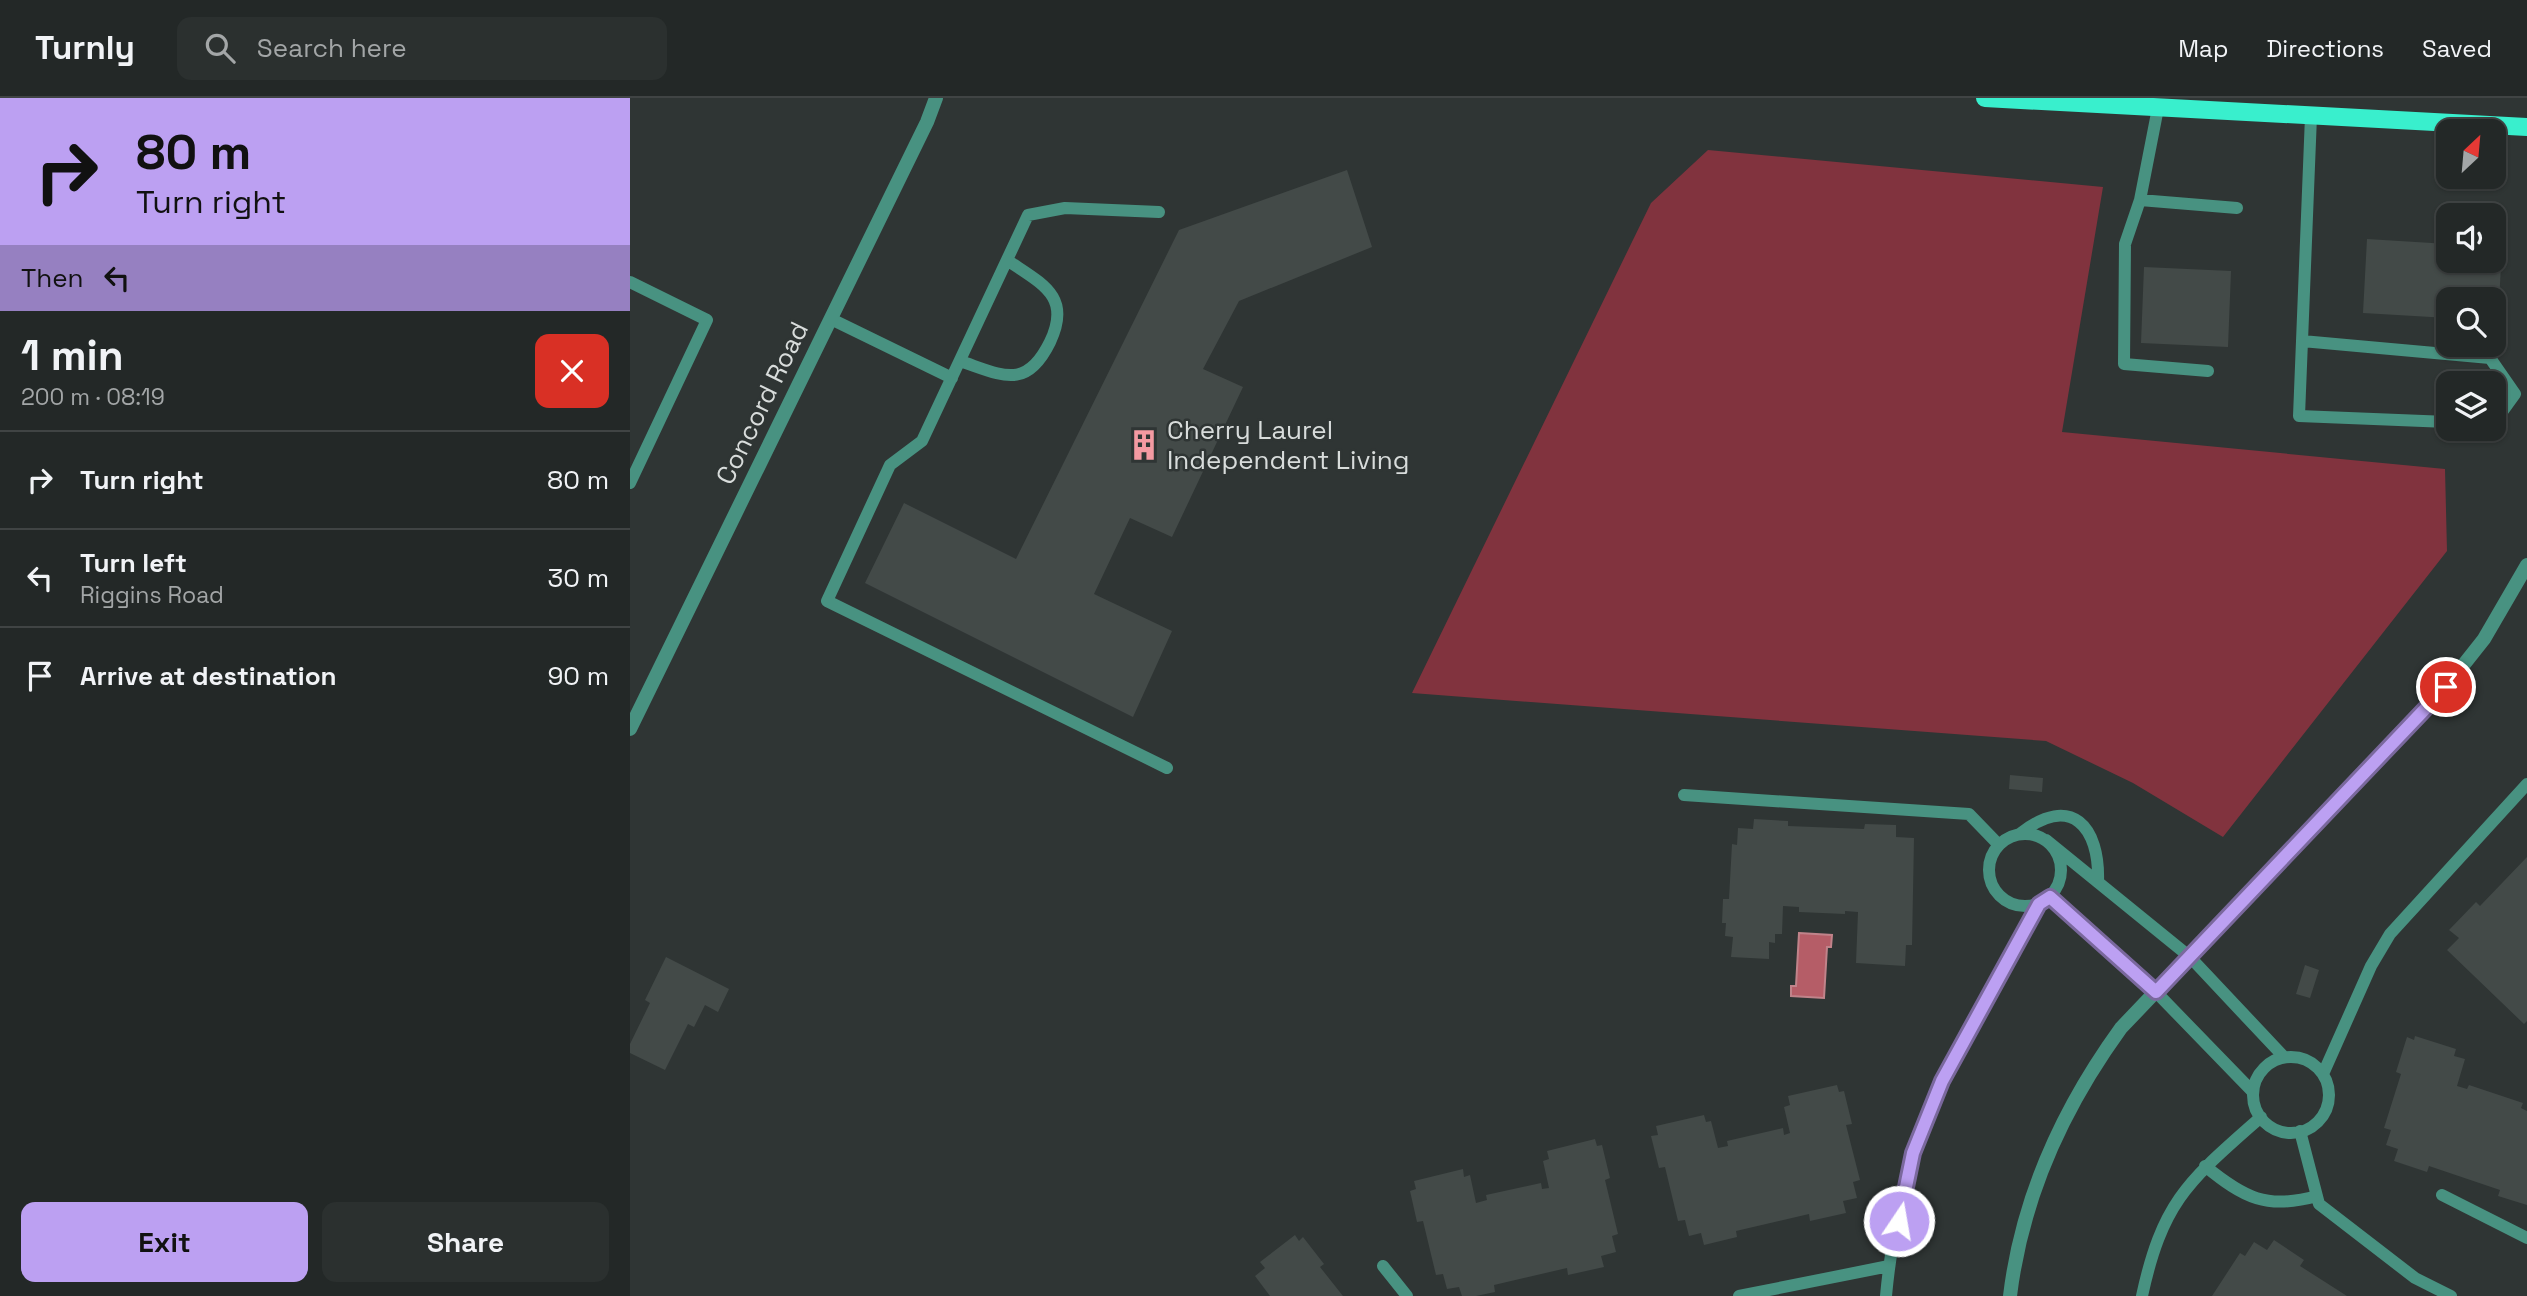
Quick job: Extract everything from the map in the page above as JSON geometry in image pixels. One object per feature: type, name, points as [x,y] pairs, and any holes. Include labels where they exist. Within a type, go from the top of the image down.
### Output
[{"type":"main road","points":[[1985,98],[2082,101],[2158,108],[2527,127]]},
{"type":"street","name":"Concord Road","points":[[630,729],[927,122],[936,98]]},
{"type":"street","points":[[2010,1296],[2024,1222],[2061,1123],[2092,1068],[2122,1028],[2446,687],[2484,639],[2527,565]]},
{"type":"lane","points":[[2158,108],[2140,200],[2125,244],[2124,364],[2208,371]]},
{"type":"lane","points":[[2311,116],[2299,416],[2436,422]]},
{"type":"lane","points":[[2140,200],[2237,208]]},
{"type":"lane","points":[[1159,212],[1065,208],[1028,215],[922,441],[890,466],[827,601],[1167,768]]},
{"type":"lane","points":[[960,361],[1000,374],[1021,374],[1039,365],[1059,324],[1059,312],[1045,286],[1007,260]]},
{"type":"lane","points":[[630,282],[708,320],[630,484]]},
{"type":"lane","points":[[831,319],[952,378]]},
{"type":"lane","points":[[2302,341],[2490,358],[2521,394],[2506,410]]},
{"type":"lane","points":[[2323,1074],[2371,966],[2390,934],[2526,784]]},
{"type":"lane","points":[[1684,795],[1969,814],[1998,845]]},
{"type":"lane","points":[[2098,882],[2099,855],[2092,835],[2065,816],[2040,818],[2021,833],[1998,845],[1988,868],[1996,892],[2014,905],[2045,900],[2156,992],[2253,1093]]},
{"type":"lane","points":[[2021,833],[2034,833],[2046,840],[2190,957],[2284,1057]]},
{"type":"lane","points":[[1886,1296],[1889,1266],[1913,1153],[1942,1081],[2062,873],[2061,860],[2046,840]]},
{"type":"lane","points":[[2297,1057],[2314,1064],[2323,1074],[2328,1086],[2325,1112],[2318,1122],[2301,1131],[2281,1131],[2261,1117],[2255,1106],[2253,1093],[2262,1070],[2272,1061],[2297,1057]]},
{"type":"lane","points":[[2142,1296],[2162,1227],[2178,1197],[2205,1166],[2261,1117]]},
{"type":"lane","points":[[2301,1131],[2319,1204],[2415,1278],[2451,1296]]},
{"type":"lane","points":[[2205,1166],[2233,1189],[2255,1198],[2288,1204],[2317,1196]]},
{"type":"lane","points":[[2442,1195],[2527,1238]]},
{"type":"lane","points":[[1383,1266],[1407,1296]]},
{"type":"lane","points":[[1739,1296],[1889,1266]]},
{"type":"shaded area","points":[[1708,150],[2103,187],[2062,432],[2445,469],[2447,551],[2223,837],[2133,783],[2046,741],[1412,693],[1651,203]]},
{"type":"shaded area","points":[[1799,933],[1832,935],[1831,947],[1827,947],[1824,998],[1791,996],[1791,986],[1796,986]]},
{"type":"building","name":"Cherry Laurel Independent Living","points":[[1347,170],[1372,247],[1239,301],[1203,369],[1243,387],[1172,537],[1130,518],[1094,594],[1172,631],[1133,717],[865,583],[904,503],[1016,559],[1179,230]]},
{"type":"building","points":[[2367,239],[2436,243],[2436,273],[2501,273],[2500,287],[2436,287],[2436,317],[2363,313]]},
{"type":"building","points":[[2144,267],[2231,271],[2228,347],[2141,343]]},
{"type":"building","points":[[2010,775],[2043,778],[2042,792],[2009,789]]},
{"type":"building","points":[[1754,819],[1788,821],[1788,826],[1864,829],[1865,824],[1896,825],[1896,837],[1914,838],[1912,945],[1906,945],[1905,966],[1856,963],[1858,912],[1799,912],[1799,907],[1783,906],[1782,934],[1775,934],[1775,943],[1769,942],[1769,959],[1731,957],[1733,937],[1725,936],[1726,923],[1722,923],[1723,899],[1729,899],[1732,844],[1737,845],[1738,828],[1753,829]]},
{"type":"building","points":[[2527,857],[2527,1021],[2524,1024],[2447,950],[2459,938],[2449,930],[2476,902],[2480,906]]},
{"type":"building","points":[[666,957],[729,989],[718,1012],[705,1005],[694,1027],[688,1024],[665,1070],[630,1053],[630,1044],[650,1003],[645,1000]]},
{"type":"building","points":[[2305,965],[2319,970],[2310,998],[2296,994]]},
{"type":"building","points":[[2415,1036],[2456,1049],[2454,1056],[2465,1059],[2457,1086],[2467,1089],[2469,1085],[2523,1103],[2521,1108],[2527,1111],[2527,1205],[2498,1196],[2500,1190],[2429,1166],[2427,1172],[2394,1161],[2398,1149],[2386,1145],[2391,1130],[2384,1128],[2401,1074],[2396,1072],[2407,1037],[2414,1040]]},
{"type":"building","points":[[1837,1085],[1839,1092],[1844,1091],[1852,1124],[1846,1125],[1860,1180],[1853,1182],[1857,1198],[1843,1201],[1846,1213],[1810,1221],[1809,1214],[1736,1231],[1737,1237],[1704,1245],[1701,1233],[1689,1236],[1685,1220],[1678,1221],[1665,1167],[1659,1168],[1651,1136],[1658,1135],[1656,1126],[1704,1115],[1706,1122],[1711,1121],[1718,1148],[1728,1146],[1727,1141],[1783,1128],[1784,1135],[1790,1133],[1784,1107],[1790,1105],[1788,1096]]},
{"type":"building","points":[[1595,1139],[1597,1146],[1602,1145],[1610,1178],[1605,1180],[1618,1234],[1612,1236],[1616,1252],[1601,1256],[1604,1267],[1568,1275],[1567,1268],[1494,1285],[1495,1292],[1476,1296],[1462,1296],[1459,1287],[1447,1289],[1443,1274],[1436,1275],[1423,1221],[1417,1222],[1410,1191],[1416,1189],[1414,1181],[1463,1169],[1464,1177],[1470,1175],[1476,1203],[1487,1200],[1486,1195],[1541,1183],[1542,1189],[1549,1188],[1543,1161],[1549,1159],[1547,1151]]},
{"type":"building","points":[[1295,1235],[1299,1241],[1303,1237],[1324,1264],[1320,1267],[1343,1296],[1270,1296],[1255,1276],[1265,1268],[1260,1262]]},
{"type":"building","points":[[2274,1240],[2304,1260],[2300,1266],[2347,1296],[2212,1296],[2240,1253],[2245,1256],[2254,1242],[2267,1250]]},
{"type":"place","name":"Cherry Laurel Independent Living","points":[[1144,445]]},
{"type":"route","points":[[1899,1221],[1913,1153],[1942,1081],[2039,904],[2050,897],[2156,992],[2446,687]]}]
